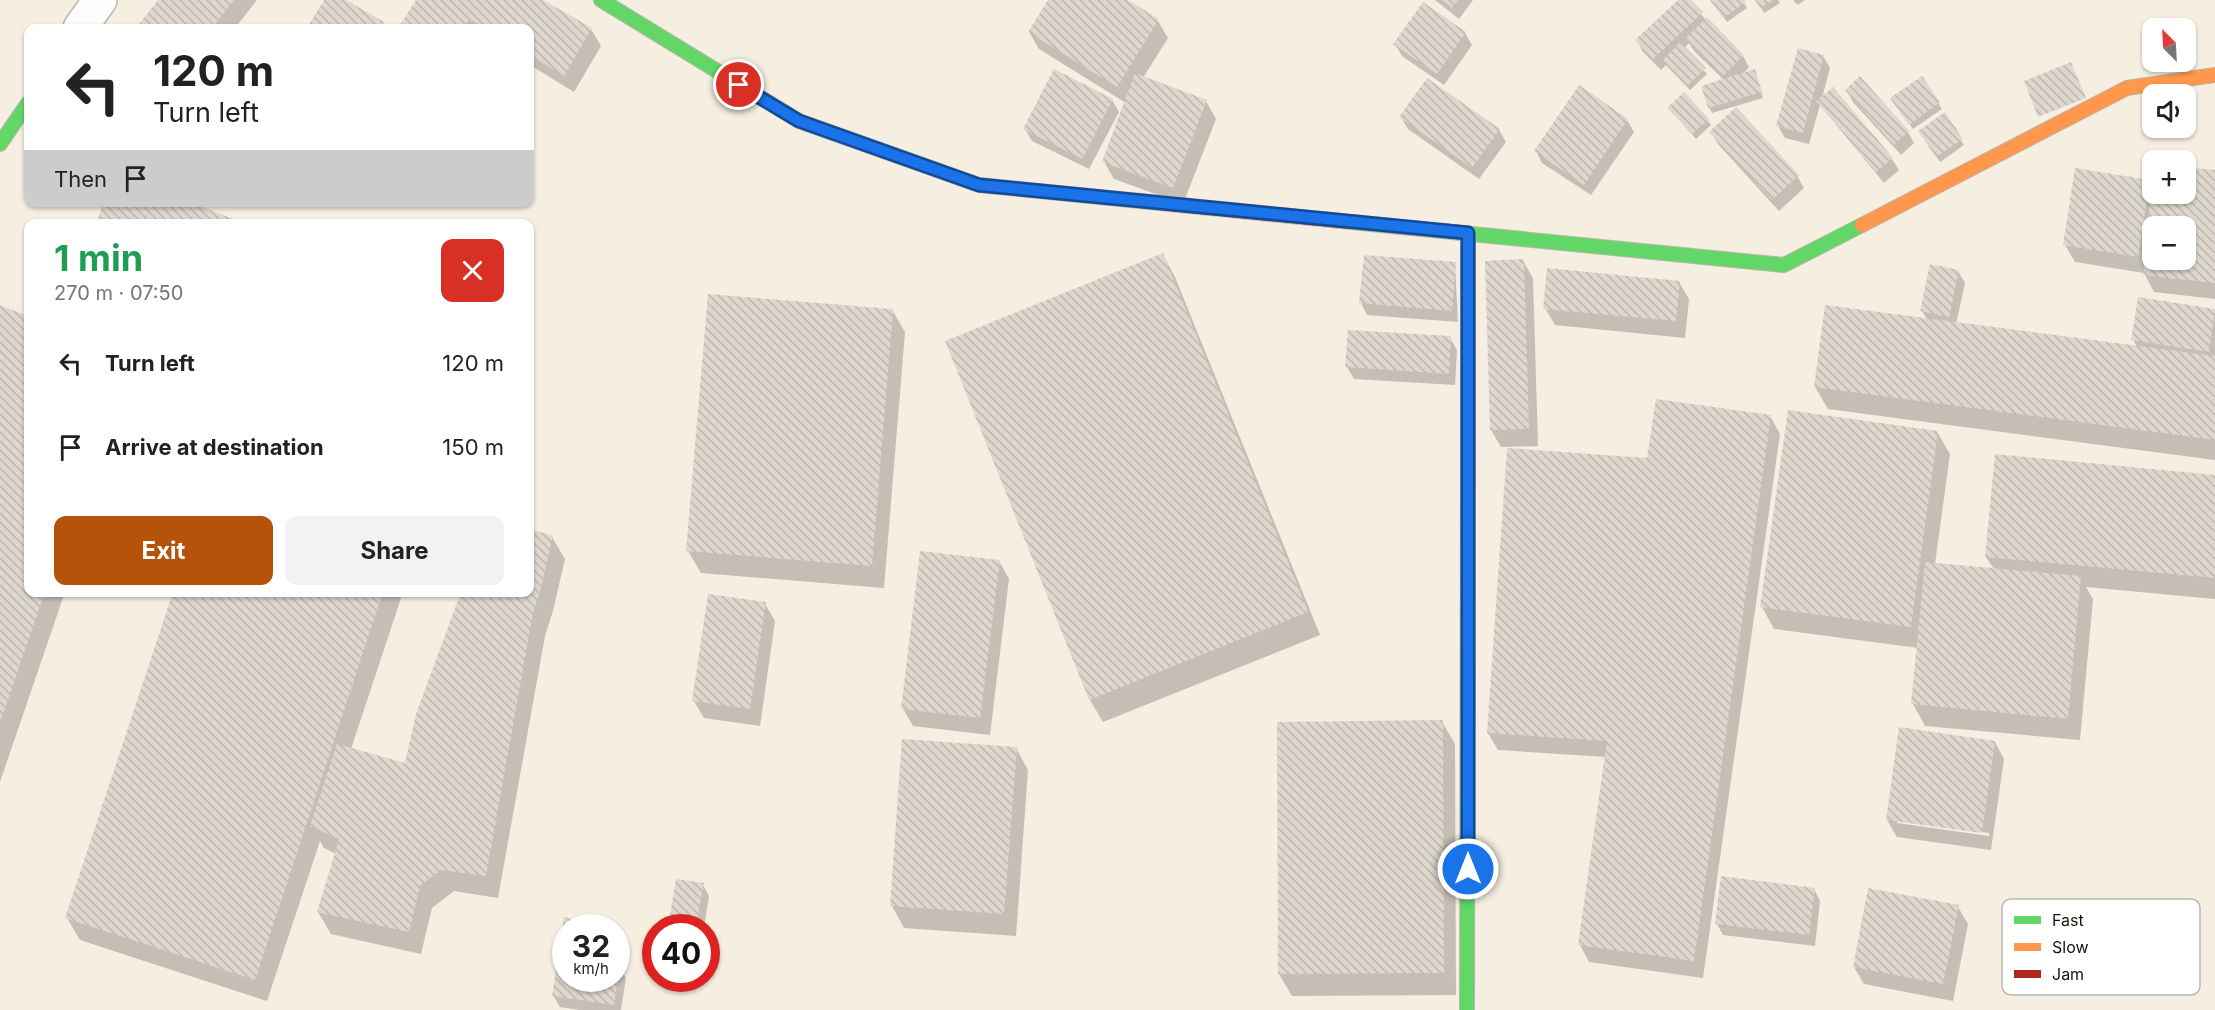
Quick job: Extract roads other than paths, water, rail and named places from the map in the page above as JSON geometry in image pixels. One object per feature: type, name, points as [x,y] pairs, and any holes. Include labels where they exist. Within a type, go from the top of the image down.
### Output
[{"type":"street","points":[[83,24],[100,0]]},
{"type":"street","points":[[601,0],[799,121],[979,185],[1784,265],[2127,88],[2215,75]]},
{"type":"street","points":[[0,144],[24,109]]},
{"type":"street","points":[[1467,1010],[1468,233]]}]
